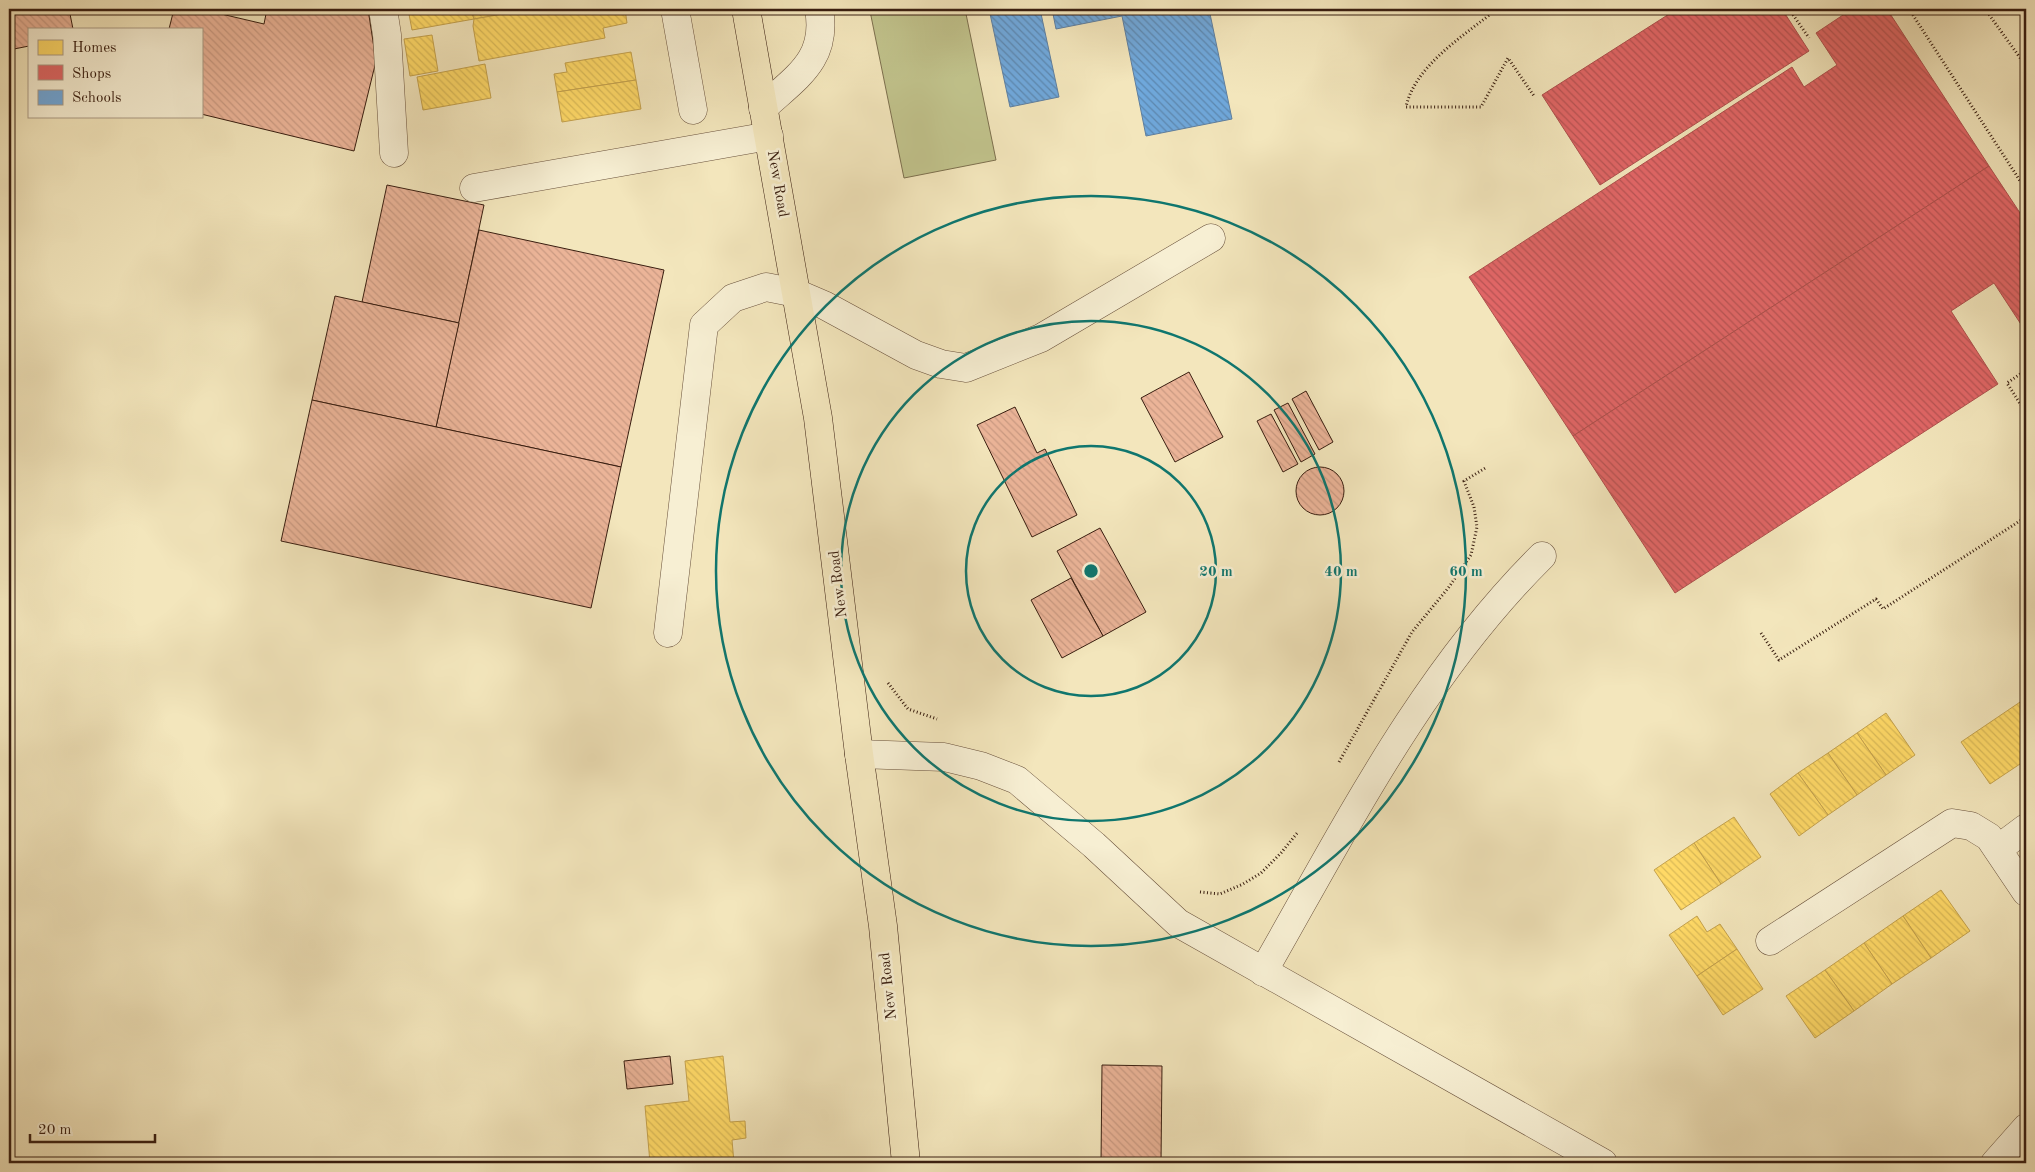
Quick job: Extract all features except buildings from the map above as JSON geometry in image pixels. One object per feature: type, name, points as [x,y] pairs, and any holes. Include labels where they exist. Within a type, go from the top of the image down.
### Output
[{"type":"main road","name":"New Road","points":[[746,9],[818,418],[859,754],[883,926],[906,1163]]},
{"type":"street","points":[[383,9],[387,35],[394,153]]},
{"type":"street","points":[[675,9],[693,110]]},
{"type":"street","points":[[763,108],[806,68],[813,58],[820,38],[819,9]]},
{"type":"street","points":[[474,188],[769,136]]},
{"type":"street","points":[[668,633],[704,325],[733,298],[766,287],[796,293],[824,305],[916,355],[941,364],[966,368],[1041,338],[1212,238]]},
{"type":"street","points":[[1264,972],[1384,761],[1445,668],[1477,626],[1542,556]]},
{"type":"street","points":[[859,754],[944,757],[981,766],[1017,780],[1094,844],[1178,923],[1603,1163]]},
{"type":"street","points":[[1770,940],[1952,823],[1971,826],[1989,837],[2026,892]]},
{"type":"street","points":[[1998,849],[2026,828]]},
{"type":"street","points":[[1995,1163],[2026,1128]]},
{"type":"path","points":[[1497,9],[1432,61],[1408,94],[1406,107],[1481,107],[1508,58],[1534,96]]},
{"type":"path","points":[[1790,9],[1809,38]]},
{"type":"path","points":[[1909,9],[2026,190]]},
{"type":"path","points":[[1985,9],[2026,66]]},
{"type":"path","points":[[2026,370],[2007,383],[2026,414]]},
{"type":"path","points":[[1337,765],[1412,632],[1449,587],[1470,555],[1477,527],[1474,507],[1464,480],[1487,467]]},
{"type":"path","points":[[1761,632],[1779,660],[1876,599],[1883,609],[2026,517]]},
{"type":"path","points":[[883,676],[908,709],[945,721]]},
{"type":"path","points":[[1196,892],[1220,894],[1261,873],[1281,853],[1303,824]]},
{"type":"green space","points":[[881,9],[965,9],[996,160],[904,178],[870,11]]}]
